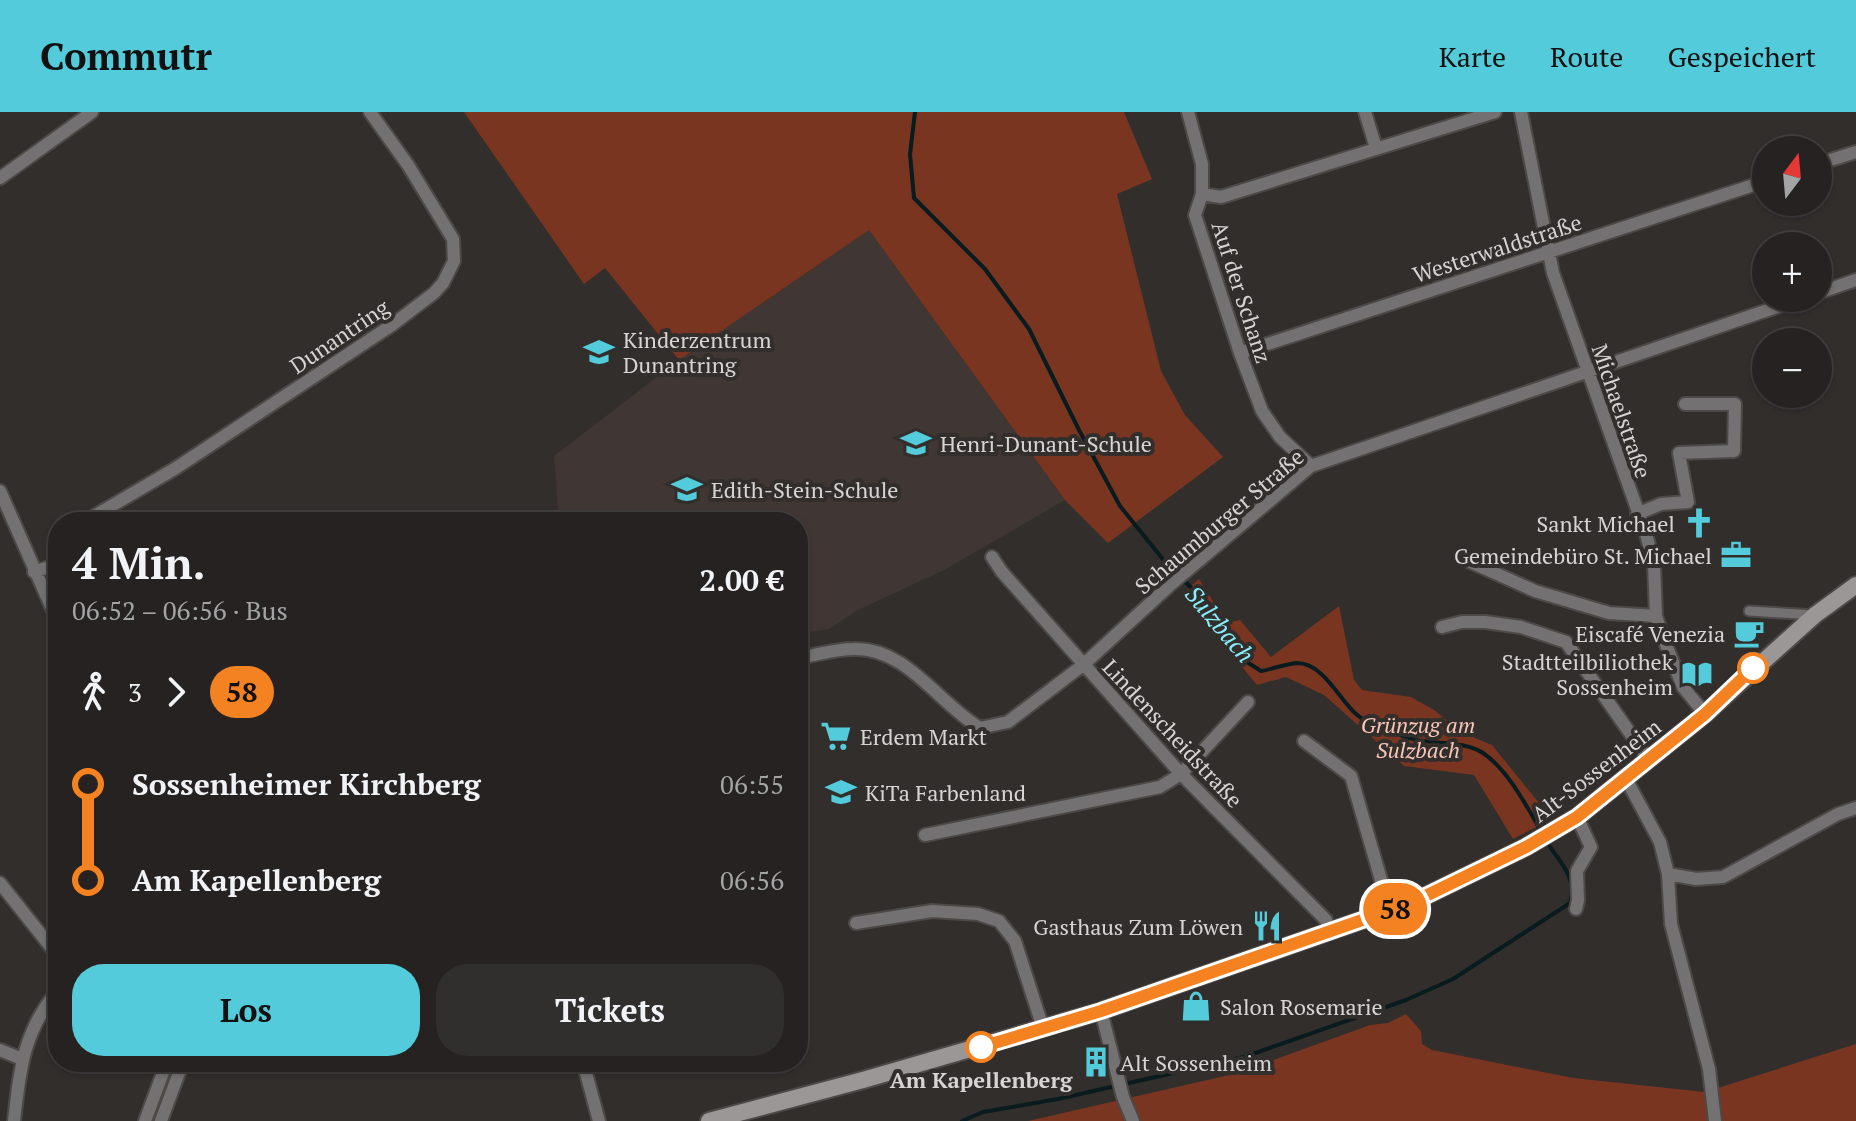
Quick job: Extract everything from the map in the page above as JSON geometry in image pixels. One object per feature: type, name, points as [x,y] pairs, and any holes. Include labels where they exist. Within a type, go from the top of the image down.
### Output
[{"type":"main road","name":"Alt-Sossenheim","points":[[709,1121],[1101,1011],[1411,903],[1559,830],[1705,714],[1815,615],[1856,585]]},
{"type":"street","points":[[0,178],[92,112]]},
{"type":"street","name":"Dunantring","points":[[101,512],[176,468],[392,325],[443,283],[454,261],[453,239],[408,165],[370,112]]},
{"type":"street","name":"Auf der Schanz","points":[[1188,112],[1202,164],[1202,194],[1195,215],[1240,353],[1262,411],[1280,437],[1311,466]]},
{"type":"street","points":[[1365,112],[1376,148]]},
{"type":"street","points":[[1202,194],[1221,197],[1495,112]]},
{"type":"street","name":"Michaelstraße","points":[[1521,112],[1553,273],[1646,534],[1654,564],[1656,616],[1683,687],[1705,714]]},
{"type":"street","points":[[1832,160],[1856,152]]},
{"type":"street","name":"Westerwaldstraße","points":[[1240,353],[1752,186]]},
{"type":"street","points":[[1832,288],[1856,280]]},
{"type":"street","name":"Schaumburger Straße","points":[[808,656],[855,648],[880,652],[902,663],[963,718],[980,728],[1008,722],[1083,665],[1169,586],[1311,466],[1763,312]]},
{"type":"street","points":[[1637,514],[1661,504],[1688,502],[1679,453],[1734,451],[1735,404],[1685,404]]},
{"type":"street","points":[[0,491],[48,601]]},
{"type":"street","name":"Lindenscheidstraße","points":[[992,557],[1181,774],[1326,920],[1329,932]]},
{"type":"street","points":[[1466,560],[1535,591],[1598,610],[1622,615],[1656,616]]},
{"type":"street","points":[[34,572],[48,567]]},
{"type":"street","points":[[1749,611],[1815,615]]},
{"type":"street","points":[[1442,627],[1462,622],[1485,622],[1521,627],[1566,642],[1649,760]]},
{"type":"street","points":[[925,835],[1160,787],[1181,774],[1248,702]]},
{"type":"street","points":[[1304,741],[1351,776],[1390,911]]},
{"type":"street","points":[[1626,779],[1660,842],[1668,874],[1671,924],[1709,1069],[1715,1121]]},
{"type":"street","points":[[1668,874],[1696,879],[1723,877],[1838,814],[1856,808]]},
{"type":"street","points":[[1576,909],[1577,871],[1591,847],[1577,817]]},
{"type":"street","points":[[0,883],[48,943]]},
{"type":"street","points":[[856,923],[932,911],[978,914],[999,921],[1015,941],[1043,1028]]},
{"type":"street","points":[[14,1121],[22,1059],[38,1017],[48,1004]]},
{"type":"street","points":[[1101,1011],[1122,1094],[1133,1121]]},
{"type":"street","points":[[0,1050],[22,1059]]},
{"type":"street","points":[[145,1121],[163,1072]]},
{"type":"street","points":[[161,1121],[179,1072]]},
{"type":"street","points":[[586,1072],[599,1121]]},
{"type":"shaded area","name":"Henri-Dunant-Schule","points":[[869,230],[1065,500],[944,570],[858,610],[829,629],[808,632],[808,512],[558,512],[554,456],[679,360]]},
{"type":"green space","points":[[464,112],[1124,112],[1152,179],[1117,194],[1161,371],[1185,415],[1223,457],[1108,543],[1065,500],[869,230],[679,360],[605,268],[584,284]]},
{"type":"green space","name":"Grünzug am Sulzbach","points":[[1199,579],[1227,623],[1240,620],[1271,657],[1339,606],[1354,680],[1362,690],[1411,697],[1434,710],[1461,732],[1492,745],[1552,819],[1513,839],[1474,775],[1404,766],[1324,695],[1286,677],[1257,685],[1227,649],[1200,600],[1182,594]]},
{"type":"green space","points":[[1406,1014],[1421,1031],[1422,1044],[1432,1050],[1573,1078],[1705,1092],[1856,1044],[1856,1121],[1028,1121],[1238,1073],[1370,1025],[1388,1023]]},
{"type":"waterway","name":"Sulzbach","points":[[915,112],[910,154],[914,198],[985,269],[1029,329],[1120,506],[1170,568],[1210,605],[1247,662],[1261,671],[1297,663],[1306,665],[1323,675],[1356,714],[1373,725],[1415,740],[1465,746],[1483,753],[1508,778],[1541,831]]},
{"type":"waterway","name":"Sulzbach","points":[[962,1121],[983,1112],[1058,1099],[1244,1057],[1406,1000],[1453,979],[1570,903],[1569,876],[1545,839]]},
{"type":"bus line","name":"58","points":[[981,1047],[1101,1011],[1353,924],[1411,903],[1475,872],[1559,830],[1577,817],[1705,714],[1753,668]]},
{"type":"place","name":"Kinderzentrum Dunantring","points":[[599,352]]},
{"type":"place","name":"Henri-Dunant-Schule","points":[[916,443]]},
{"type":"place","name":"Edith-Stein-Schule","points":[[687,489]]},
{"type":"place","name":"Sankt Michael","points":[[1699,523]]},
{"type":"place","name":"Gemeindebüro St. Michael","points":[[1736,555]]},
{"type":"place","name":"Eiscafé Venezia","points":[[1749,633]]},
{"type":"place","name":"Stadtteilbiliothek Sossenheim","points":[[1697,674]]},
{"type":"place","name":"Erdem Markt","points":[[836,736]]},
{"type":"place","name":"KiTa Farbenland","points":[[841,792]]},
{"type":"place","name":"Gasthaus Zum Löwen","points":[[1267,926]]},
{"type":"place","name":"Salon Rosemarie","points":[[1196,1006]]},
{"type":"place","name":"Am Kapellenberg","points":[[981,1047]]},
{"type":"place","name":"Alt Sossenheim","points":[[1096,1062]]}]
